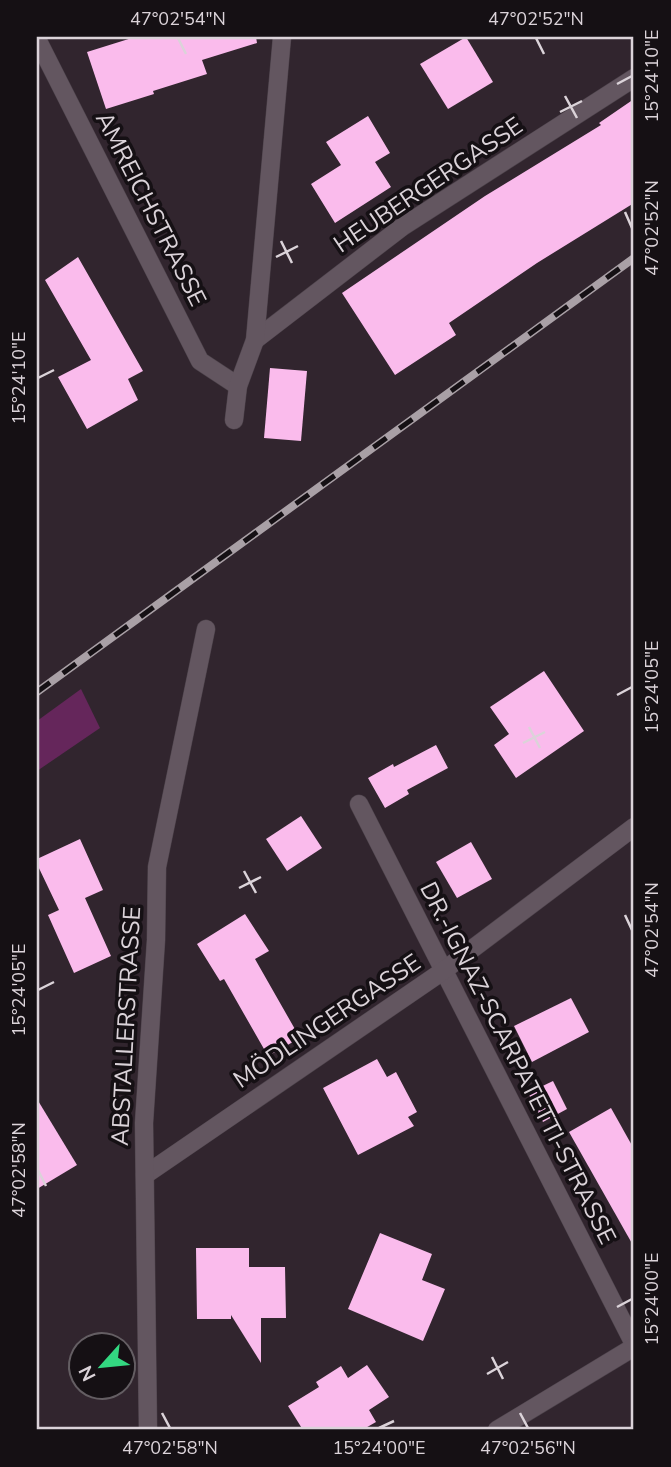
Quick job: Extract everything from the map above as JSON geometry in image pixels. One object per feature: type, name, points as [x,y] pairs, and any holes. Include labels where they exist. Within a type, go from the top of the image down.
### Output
[{"type":"street","points":[[234,420],[238,386],[255,340],[282,37]]},
{"type":"street","name":"AMREICHSTRASSE","points":[[37,39],[200,361],[238,386]]},
{"type":"street","name":"HEUBERGERGASSE","points":[[255,340],[402,227],[634,78]]},
{"type":"street","name":"ABSTALLERSTRASSE","points":[[148,1430],[144,1124],[156,940],[157,867],[206,629]]},
{"type":"street","name":"DR.-IGNAZ-SCARPATETTI-STRASSE","points":[[359,804],[634,1346]]},
{"type":"street","name":"MÖDLINGERGASSE","points":[[145,1175],[443,971],[634,827]]},
{"type":"street","points":[[497,1430],[634,1346]]},
{"type":"shaded area","points":[[81,689],[100,728],[37,771],[37,721]]},
{"type":"building","points":[[135,37],[256,37],[257,43],[202,60],[207,74],[106,109],[87,52]]},
{"type":"building","points":[[466,37],[493,82],[448,109],[420,64]]},
{"type":"building","points":[[634,99],[634,203],[537,263],[449,323],[456,335],[395,375],[342,293],[485,196],[601,125],[599,123]]},
{"type":"building","points":[[368,116],[390,153],[375,162],[391,187],[335,223],[311,184],[341,165],[326,142]]},
{"type":"building","points":[[78,257],[143,371],[128,379],[138,400],[87,429],[58,377],[91,360],[45,280]]},
{"type":"building","points":[[270,368],[307,371],[301,441],[264,438]]},
{"type":"building","points":[[544,671],[584,731],[516,778],[494,745],[509,734],[490,707]]},
{"type":"building","points":[[436,745],[448,768],[407,790],[409,794],[385,808],[368,778]]},
{"type":"building","points":[[301,816],[322,848],[287,871],[266,839]]},
{"type":"building","points":[[80,839],[103,890],[85,898],[111,956],[74,973],[48,915],[59,910],[37,859]]},
{"type":"building","points":[[471,842],[492,879],[457,898],[436,862]]},
{"type":"building","points":[[245,914],[269,951],[255,959],[300,1038],[268,1056],[224,979],[220,981],[197,944]]},
{"type":"building","points":[[571,998],[589,1032],[532,1062],[514,1026]]},
{"type":"building","points":[[377,1059],[387,1077],[396,1072],[417,1112],[408,1117],[414,1126],[358,1155],[323,1088]]},
{"type":"building","points":[[553,1081],[567,1109],[543,1122],[528,1093]]},
{"type":"building","points":[[37,1099],[77,1165],[37,1189]]},
{"type":"building","points":[[611,1108],[634,1149],[634,1247],[569,1132]]},
{"type":"building","points":[[380,1233],[432,1254],[422,1280],[445,1289],[423,1341],[348,1309]]},
{"type":"building","points":[[196,1248],[249,1248],[249,1267],[285,1267],[286,1318],[261,1318],[261,1363],[231,1315],[231,1319],[197,1319]]},
{"type":"building","points":[[367,1365],[389,1397],[369,1410],[376,1422],[362,1430],[303,1430],[288,1406],[319,1387],[316,1382],[341,1366],[348,1378]]},
{"type":"railway","points":[[37,692],[634,258]]}]
